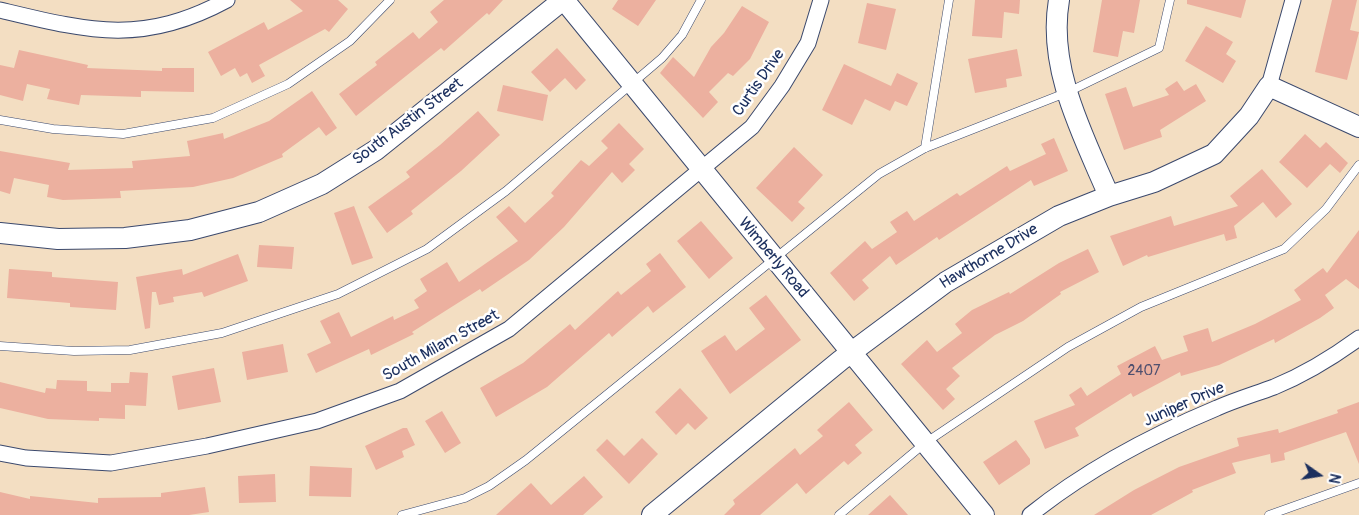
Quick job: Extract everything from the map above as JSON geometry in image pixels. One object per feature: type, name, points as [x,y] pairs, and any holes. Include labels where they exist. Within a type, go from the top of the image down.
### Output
[{"type":"main road","name":"Wimberly Road","points":[[564,0],[774,260],[984,515]]},
{"type":"main road","name":"South Austin Street","points":[[0,233],[58,239],[125,238],[190,230],[259,212],[322,184],[376,150],[564,0]]},
{"type":"main road","points":[[1059,0],[1056,16],[1060,60],[1068,92],[1109,196]]},
{"type":"main road","points":[[1269,86],[1359,127]]},
{"type":"main road","name":"Hawthorne Drive","points":[[652,515],[851,352],[946,282],[1059,216],[1109,196],[1154,182],[1214,154],[1249,116],[1269,86]]},
{"type":"street","points":[[0,10],[72,26],[106,31],[139,31],[169,24],[227,0]]},
{"type":"street","name":"Curtis Drive","points":[[702,170],[752,127],[782,86],[808,42],[821,0]]},
{"type":"street","name":"Hawthorne Drive","points":[[1269,86],[1292,0]]},
{"type":"street","name":"South Milam Street","points":[[0,453],[26,458],[111,463],[207,446],[317,421],[400,391],[510,329],[625,231],[702,170]]},
{"type":"street","name":"Juniper Drive","points":[[1030,515],[1090,471],[1148,439],[1217,408],[1276,386],[1340,352],[1359,338]]},
{"type":"lane","points":[[0,120],[53,129],[123,134],[214,118],[288,84],[350,41],[390,0]]},
{"type":"lane","points":[[0,346],[74,351],[130,350],[222,333],[338,294],[427,249],[506,191],[662,58],[682,35],[701,0]]},
{"type":"lane","points":[[925,148],[949,0]]},
{"type":"lane","points":[[402,515],[465,498],[489,486],[526,460],[879,174],[925,148],[1068,92],[1159,48],[1170,0]]},
{"type":"lane","points":[[838,515],[925,443],[1068,347],[1133,312],[1237,266],[1284,249],[1326,210],[1359,165]]},
{"type":"lane","points":[[1268,515],[1359,483]]},
{"type":"building","points":[[290,0],[338,0],[348,9],[329,32],[325,29],[259,65],[265,76],[252,83],[247,73],[240,77],[235,68],[221,76],[208,52],[264,22],[268,30],[303,11]]},
{"type":"building","points":[[444,0],[503,0],[489,15],[487,13],[444,51],[441,48],[356,116],[339,94],[377,65],[375,62],[413,32],[419,39],[438,22],[430,12]]},
{"type":"building","points":[[618,0],[656,0],[638,26],[612,9]]},
{"type":"building","points":[[975,0],[1020,0],[1019,14],[1004,12],[1002,38],[972,36]]},
{"type":"building","points":[[1102,0],[1140,0],[1134,33],[1123,31],[1118,57],[1093,52]]},
{"type":"building","points":[[1187,0],[1246,0],[1241,18],[1187,4]]},
{"type":"building","points":[[1332,0],[1357,0],[1350,30],[1359,32],[1347,80],[1315,72]]},
{"type":"building","points":[[867,3],[896,9],[886,50],[858,43]]},
{"type":"building","points":[[742,6],[769,22],[750,59],[733,76],[728,73],[709,92],[718,102],[703,118],[660,73],[673,57],[694,77],[711,47],[724,33]]},
{"type":"building","points":[[1206,26],[1233,42],[1226,54],[1236,61],[1223,83],[1185,61]]},
{"type":"building","points":[[557,48],[586,80],[576,90],[565,78],[550,92],[531,72]]},
{"type":"building","points":[[1017,49],[1022,76],[1006,79],[1007,87],[975,93],[968,59]]},
{"type":"building","points":[[19,50],[88,65],[87,68],[162,71],[162,68],[194,68],[194,92],[141,91],[141,97],[81,95],[79,105],[47,99],[50,89],[27,84],[23,101],[0,95],[0,65],[14,68]]},
{"type":"building","points":[[844,64],[891,86],[897,73],[918,83],[907,106],[895,101],[890,111],[865,99],[852,125],[822,110]]},
{"type":"building","points":[[1177,81],[1184,91],[1196,84],[1206,101],[1160,130],[1162,137],[1124,150],[1105,94],[1126,87],[1133,107],[1169,95],[1165,89]]},
{"type":"building","points":[[503,85],[548,95],[543,121],[497,111]]},
{"type":"building","points":[[312,91],[337,128],[326,136],[319,127],[282,154],[283,157],[233,178],[193,187],[120,191],[121,198],[63,200],[47,197],[49,185],[14,178],[10,194],[0,191],[0,151],[70,163],[68,170],[133,168],[132,161],[190,156],[187,141],[223,133],[224,139],[269,121]]},
{"type":"building","points":[[478,111],[500,135],[461,171],[411,211],[413,214],[387,233],[368,207],[410,177],[406,172]]},
{"type":"building","points":[[619,123],[644,149],[629,164],[635,170],[622,183],[612,172],[564,227],[529,260],[482,292],[480,289],[412,332],[414,334],[371,355],[369,349],[316,373],[307,354],[331,343],[320,321],[339,312],[351,337],[393,316],[394,320],[419,308],[414,300],[427,291],[420,279],[447,262],[459,282],[518,241],[496,217],[509,206],[525,223],[554,196],[551,193],[581,160],[589,166],[608,148],[601,141]]},
{"type":"building","points":[[1305,134],[1320,148],[1326,142],[1348,163],[1340,173],[1330,164],[1307,188],[1279,162]]},
{"type":"building","points":[[1054,138],[1068,171],[1034,186],[1031,180],[939,240],[937,237],[896,265],[890,256],[862,280],[869,288],[854,301],[830,273],[865,241],[872,249],[897,232],[890,222],[907,211],[914,221],[957,193],[960,196],[1007,166],[1010,171],[1046,154],[1041,144]]},
{"type":"building","points":[[794,147],[823,175],[798,202],[805,208],[792,222],[756,188]]},
{"type":"building","points":[[1262,169],[1292,204],[1276,218],[1263,202],[1234,226],[1237,238],[1226,241],[1224,234],[1148,257],[1147,255],[1123,266],[1110,236],[1171,216],[1174,226],[1238,206],[1230,196]]},
{"type":"building","points":[[354,206],[373,258],[352,265],[334,213]]},
{"type":"building","points":[[701,221],[733,258],[709,279],[677,241]]},
{"type":"building","points":[[1359,230],[1359,289],[1346,279],[1325,295],[1334,308],[1320,318],[1275,343],[1274,339],[1219,365],[1181,376],[1180,372],[1133,397],[1131,393],[1075,428],[1079,436],[1045,449],[1034,421],[1075,405],[1069,395],[1081,387],[1087,396],[1121,374],[1117,366],[1155,346],[1162,360],[1188,351],[1183,336],[1208,328],[1212,342],[1255,324],[1301,300],[1294,290],[1323,268],[1327,273]]},
{"type":"building","points":[[259,245],[294,247],[292,269],[257,267]]},
{"type":"building","points":[[1088,249],[1099,272],[1060,292],[1061,294],[1023,321],[995,335],[952,368],[960,376],[946,389],[955,399],[943,410],[901,364],[927,340],[937,352],[962,333],[955,324],[972,310],[1009,292],[1010,294],[1059,263]]},
{"type":"building","points":[[660,253],[686,287],[653,313],[648,306],[612,337],[609,333],[547,387],[496,417],[480,388],[523,363],[570,324],[575,330],[618,291],[621,295],[651,271],[646,264]]},
{"type":"building","points":[[238,254],[248,281],[204,297],[202,292],[173,297],[174,302],[159,305],[156,292],[152,292],[150,328],[145,329],[136,277],[182,269],[183,275]]},
{"type":"building","points":[[9,269],[52,272],[52,277],[118,282],[116,310],[70,307],[70,303],[7,298]]},
{"type":"building","points":[[766,295],[801,340],[730,394],[701,351],[725,335],[736,351],[765,329],[749,308]]},
{"type":"building","points":[[283,344],[288,372],[247,380],[242,352]]},
{"type":"building","points":[[214,368],[221,402],[178,410],[172,376]]},
{"type":"building","points":[[130,372],[148,373],[146,406],[125,405],[125,419],[99,418],[99,421],[48,419],[0,408],[0,382],[45,393],[46,388],[56,389],[57,380],[87,381],[87,391],[111,392],[111,383],[129,383]]},
{"type":"building","points":[[680,388],[708,418],[695,430],[688,423],[676,435],[655,412]]},
{"type":"building","points":[[849,402],[873,430],[855,445],[862,453],[848,465],[844,461],[806,494],[797,483],[760,515],[724,515],[735,504],[733,500],[795,448],[800,455],[823,436],[817,430]]},
{"type":"building","points":[[1359,402],[1359,464],[1346,432],[1284,453],[1285,460],[1271,463],[1270,454],[1232,463],[1236,473],[1192,490],[1193,492],[1151,515],[1094,515],[1134,490],[1179,467],[1239,446],[1237,438],[1278,429],[1279,433],[1338,413],[1337,410]]},
{"type":"building","points":[[442,411],[461,443],[445,453],[425,421]]},
{"type":"building","points":[[403,428],[407,428],[415,445],[402,451],[404,457],[376,470],[365,446]]},
{"type":"building","points":[[642,438],[658,454],[629,484],[596,450],[607,439],[624,456]]},
{"type":"building","points":[[1016,440],[1030,459],[1030,464],[999,485],[983,462]]},
{"type":"building","points":[[310,466],[352,468],[351,497],[309,496]]},
{"type":"building","points":[[275,474],[276,502],[239,503],[238,476]]},
{"type":"building","points":[[584,476],[603,497],[583,515],[496,515],[531,483],[551,505]]},
{"type":"building","points":[[205,487],[209,512],[189,515],[0,515],[0,492],[30,499],[30,496],[98,503],[98,498],[161,497],[161,493]]},
{"type":"building","points":[[890,495],[908,515],[868,515]]}]
